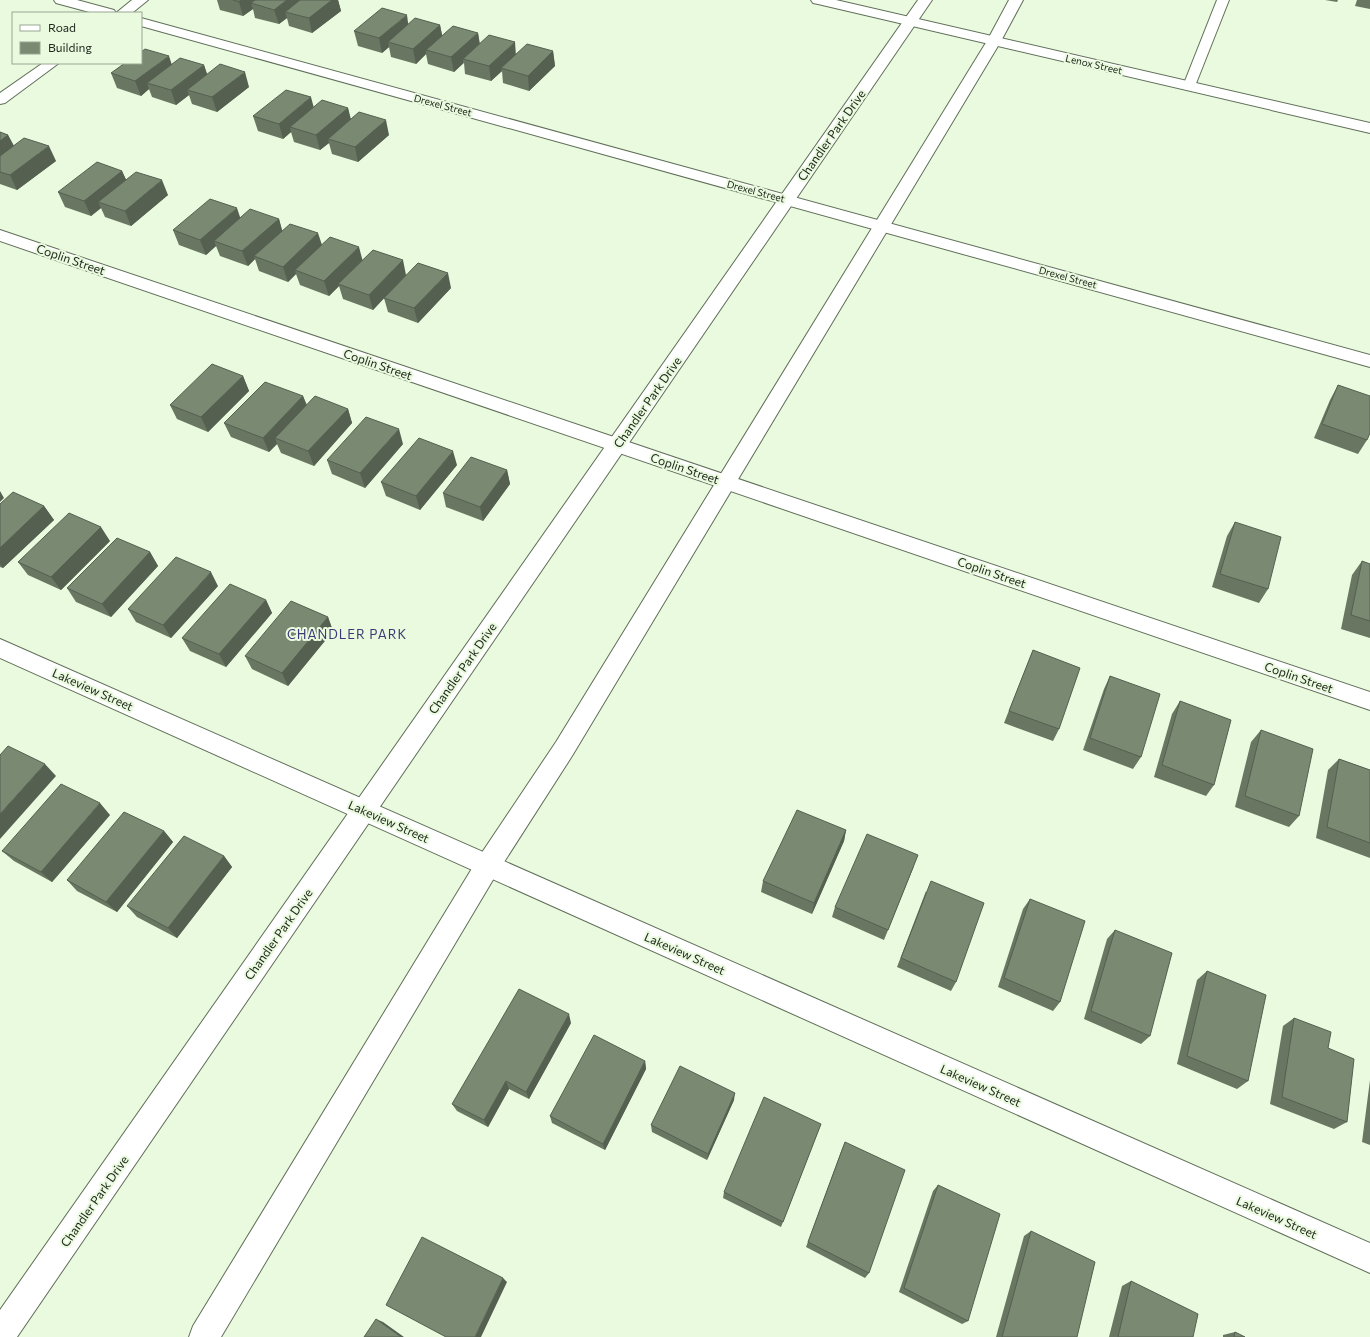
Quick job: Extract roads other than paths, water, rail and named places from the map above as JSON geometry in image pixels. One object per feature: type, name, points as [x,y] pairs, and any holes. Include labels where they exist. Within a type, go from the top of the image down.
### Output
[{"type":"street","points":[[62,0],[105,12]]},
{"type":"street","points":[[124,12],[141,0]]},
{"type":"street","name":"Lenox Street","points":[[818,0],[1370,128]]},
{"type":"street","name":"Chandler Park Drive","points":[[0,1336],[925,0]]},
{"type":"street","points":[[204,1337],[488,865],[564,749],[882,226],[994,41],[1016,0]]},
{"type":"street","name":"Drexel Street","points":[[142,22],[1370,360]]},
{"type":"street","points":[[0,100],[51,64]]},
{"type":"street","name":"Coplin Street","points":[[0,235],[1370,701]]},
{"type":"street","name":"Lakeview Street","points":[[0,648],[1370,1258]]},
{"type":"lane","points":[[1189,86],[1223,0]]},
{"type":"district","name":"CHANDLER PARK","points":[[347,634]]}]
